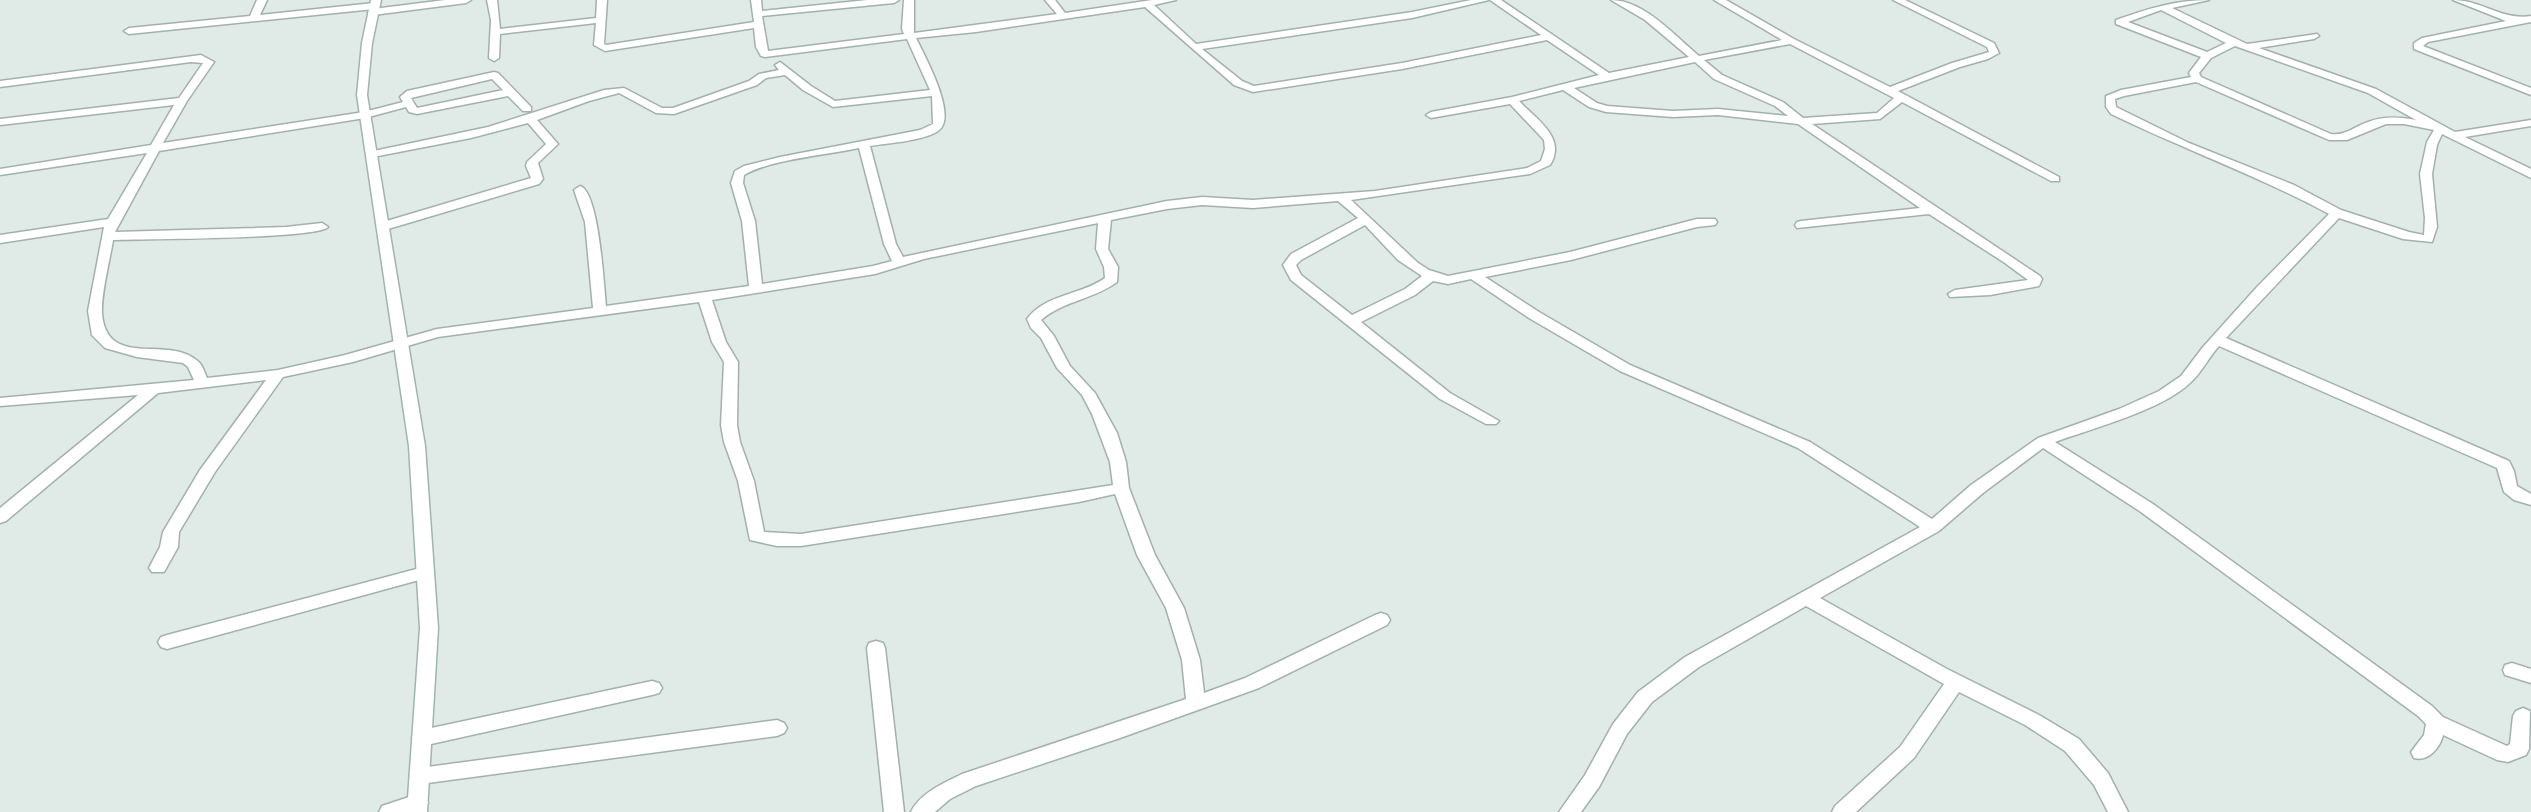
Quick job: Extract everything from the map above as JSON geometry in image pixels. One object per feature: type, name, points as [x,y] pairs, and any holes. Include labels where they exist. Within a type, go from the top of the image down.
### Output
[{"type":"street","points":[[254,17],[262,0]]},
{"type":"street","points":[[129,30],[375,6],[466,0]]},
{"type":"street","points":[[492,0],[496,20],[494,58]]},
{"type":"street","points":[[602,0],[599,45],[605,48],[759,24]]},
{"type":"street","points":[[756,0],[761,47],[765,54],[807,88],[833,104],[936,92]]},
{"type":"street","points":[[758,14],[894,0]]},
{"type":"street","points":[[756,289],[753,244],[743,198],[737,184],[739,173],[748,168],[780,160],[923,133],[935,128],[938,124],[936,92],[907,29],[909,0]]},
{"type":"street","points":[[1050,0],[1063,16]]},
{"type":"street","points":[[765,54],[1063,16],[1172,0]]},
{"type":"street","points":[[1194,47],[1263,39],[1412,15],[1484,0]]},
{"type":"street","points":[[1495,0],[1606,76]]},
{"type":"street","points":[[1616,0],[1648,18],[1695,59],[1732,84],[1779,104],[1931,210],[2010,260],[2035,279],[2034,283],[2019,287],[1955,294]]},
{"type":"street","points":[[1719,0],[1791,41],[1890,91],[2054,179]]},
{"type":"street","points":[[1890,91],[1923,76],[1980,60],[1994,53],[1991,46],[1898,0]]},
{"type":"street","points":[[2204,0],[2162,7],[2119,22],[2207,56]]},
{"type":"street","points":[[2458,0],[2517,22]]},
{"type":"street","points":[[1148,4],[1194,47],[1238,84],[1253,89],[1402,66],[1548,37]]},
{"type":"street","points":[[375,6],[362,95],[373,154],[400,345],[417,446],[429,628],[418,808],[389,812]]},
{"type":"street","points":[[2162,7],[2246,48],[2372,91],[2438,128],[2531,174]]},
{"type":"street","points":[[2531,19],[2425,40],[2416,47],[2531,92]]},
{"type":"street","points":[[496,32],[600,20]]},
{"type":"street","points":[[2246,48],[2314,36]]},
{"type":"street","points":[[1431,115],[1512,100],[1606,76],[1791,41]]},
{"type":"street","points":[[2197,80],[2194,73],[2207,56],[2234,43]]},
{"type":"street","points":[[0,84],[200,58],[209,62],[182,101],[112,222],[107,236],[96,311],[100,335],[110,345],[137,353],[178,357],[188,360],[194,365],[202,382]]},
{"type":"street","points":[[373,154],[495,129],[528,114],[620,90],[660,111],[674,111],[753,84],[763,76],[788,71]]},
{"type":"street","points":[[384,226],[537,179],[532,166],[533,162],[552,144],[510,92],[494,75],[408,94],[405,97],[414,110],[422,110],[510,92]]},
{"type":"street","points":[[2197,80],[2329,137],[2345,139],[2364,126],[2388,120],[2438,128],[2430,148],[2431,160],[2426,176],[2431,225],[2431,236],[2428,240],[2407,236],[2337,213],[2290,188],[2159,134],[2115,112],[2111,107],[2110,98],[2121,93],[2197,80]]},
{"type":"street","points":[[1564,86],[1594,105],[1606,109],[1673,114],[1718,112],[1801,121],[1880,116],[1901,97]]},
{"type":"street","points":[[0,402],[154,389],[278,374],[400,345],[437,333],[526,323],[600,310],[704,297],[875,270],[899,263],[1167,205],[1202,201],[1252,204],[1408,190],[1514,175],[1539,168],[1546,163],[1550,149],[1549,139],[1512,100]]},
{"type":"street","points":[[0,122],[182,101]]},
{"type":"street","points":[[0,172],[365,115],[410,103]]},
{"type":"street","points":[[2454,135],[2531,123]]},
{"type":"street","points":[[864,144],[890,244],[899,263]]},
{"type":"street","points":[[580,190],[591,222],[600,310]]},
{"type":"street","points":[[1340,196],[1366,219],[1401,255],[1430,277],[1448,280],[1475,276],[1615,245],[1678,227],[1710,222]]},
{"type":"street","points":[[1800,225],[1931,210]]},
{"type":"street","points":[[1569,812],[1592,780],[1620,729],[1645,697],[1692,662],[1933,527],[1977,490],[2043,440],[2124,412],[2164,394],[2186,380],[2218,340],[2317,232],[2337,213]]},
{"type":"street","points":[[1105,218],[1102,249],[1111,267],[1112,279],[1099,288],[1062,300],[1039,313],[1034,319],[1036,325],[1047,336],[1064,368],[1088,393],[1109,433],[1118,462],[1121,488],[1146,555],[1175,608],[1191,660],[1196,703]]},
{"type":"street","points":[[1366,219],[1296,257],[1289,265],[1296,277],[1420,373],[1445,396],[1491,421]]},
{"type":"street","points":[[0,239],[112,222]]},
{"type":"street","points":[[107,236],[286,231],[322,227]]},
{"type":"street","points":[[1475,276],[1534,315],[1625,368],[1804,445],[1933,527]]},
{"type":"street","points":[[1351,320],[1410,292],[1430,277]]},
{"type":"street","points":[[704,297],[719,342],[730,362],[729,425],[732,442],[746,481],[756,536],[777,540],[801,540],[1121,488]]},
{"type":"street","points":[[2218,340],[2503,465],[2506,470],[2507,485],[2514,494],[2531,500]]},
{"type":"street","points":[[158,568],[169,547],[171,532],[202,484],[208,470],[278,374]]},
{"type":"street","points":[[0,517],[154,389]]},
{"type":"street","points":[[2043,440],[2147,508],[2436,722],[2497,752],[2508,754],[2519,750],[2523,716]]},
{"type":"street","points":[[167,642],[424,573]]},
{"type":"street","points":[[1805,598],[1956,682],[2032,720],[2072,745],[2101,779],[2118,812]]},
{"type":"street","points":[[921,812],[943,793],[969,780],[1113,734],[1252,683],[1381,620]]},
{"type":"street","points":[[876,648],[894,812]]},
{"type":"street","points":[[2512,670],[2531,676]]},
{"type":"street","points":[[1842,812],[1874,786],[1901,760],[1915,743],[1956,682]]},
{"type":"street","points":[[422,738],[652,688]]},
{"type":"street","points":[[2421,752],[2433,738],[2436,722]]},
{"type":"street","points":[[420,776],[777,728]]}]
